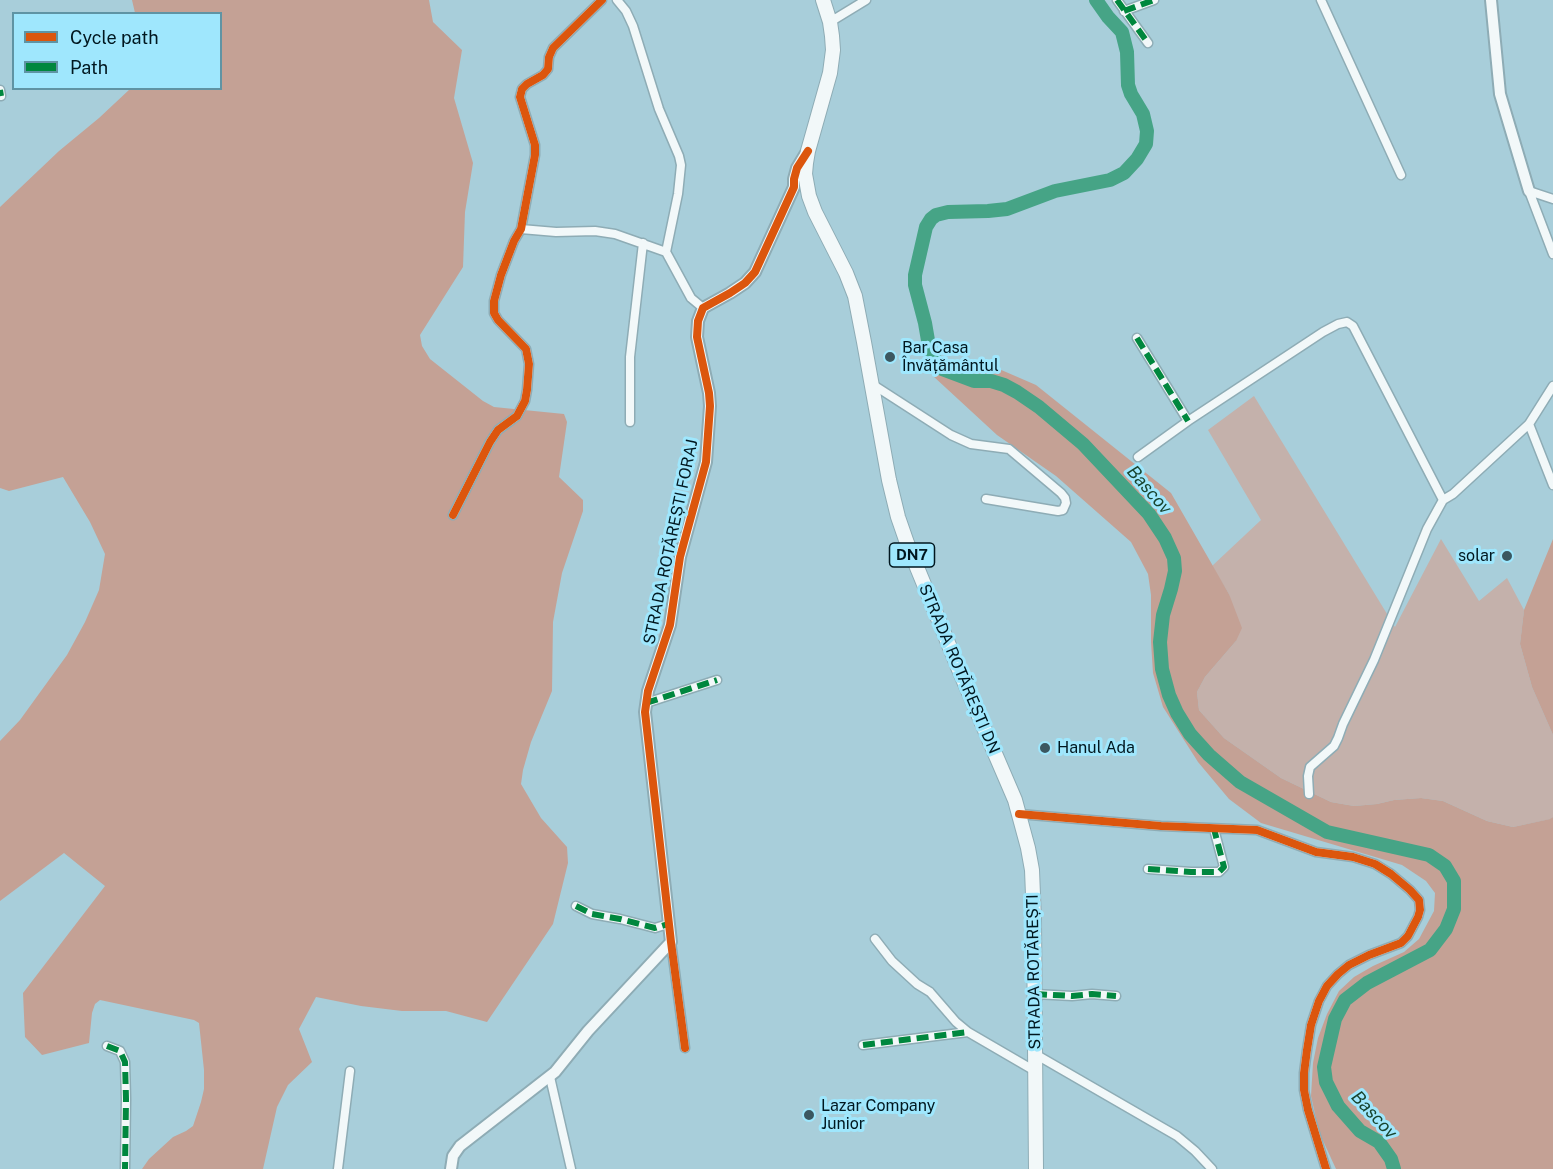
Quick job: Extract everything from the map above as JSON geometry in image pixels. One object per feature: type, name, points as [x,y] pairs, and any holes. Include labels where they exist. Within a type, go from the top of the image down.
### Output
[{"type":"highway","name":"STRADA ROTĂREȘTI DN","points":[[823,0],[830,22],[833,50],[830,73],[808,151],[806,174],[809,196],[853,291],[898,518],[1006,779]]},
{"type":"highway","name":"STRADA ROTĂREȘTI","points":[[1006,779],[1019,814],[1032,870],[1036,1169]]},
{"type":"street","points":[[453,514],[490,442],[498,430],[517,416],[525,401],[528,373],[526,349],[494,313],[494,301],[501,275],[521,229],[536,155],[520,97],[522,89],[543,75],[548,69],[549,57],[553,48],[602,0]]},
{"type":"street","points":[[617,0],[626,11],[633,26],[659,109],[681,165],[678,194],[666,252]]},
{"type":"street","points":[[830,22],[866,0]]},
{"type":"street","points":[[1117,0],[1148,43]]},
{"type":"street","points":[[1124,11],[1154,0]]},
{"type":"street","points":[[1321,0],[1401,175]]},
{"type":"street","points":[[1491,0],[1500,94],[1529,191],[1553,254]]},
{"type":"street","points":[[521,229],[556,232],[595,231],[615,234],[666,252],[691,298],[703,308],[745,283],[755,272],[794,187],[797,168],[808,151]]},
{"type":"street","points":[[794,187],[809,196]]},
{"type":"street","points":[[1529,191],[1553,199]]},
{"type":"street","points":[[630,422],[630,357],[643,243]]},
{"type":"street","name":"STRADA ROTĂREȘTI FORAJ","points":[[685,1048],[670,942],[646,723],[646,703],[651,679],[670,625],[680,557],[706,462],[710,406],[697,329],[703,308]]},
{"type":"street","points":[[1138,457],[1188,421],[1323,332],[1347,322],[1353,326],[1443,500]]},
{"type":"street","points":[[1137,338],[1188,421]]},
{"type":"street","points":[[872,384],[951,435],[971,444],[1009,449],[1061,493],[1066,503],[1063,510],[1058,511],[986,499]]},
{"type":"street","points":[[1309,794],[1310,766],[1334,746],[1338,738],[1342,724],[1374,660],[1427,530],[1443,500],[1453,494],[1529,424],[1553,386]]},
{"type":"street","points":[[1529,424],[1553,484]]},
{"type":"street","points":[[646,703],[717,680]]},
{"type":"street","points":[[1019,814],[1161,826],[1257,830],[1316,852],[1353,857],[1374,864],[1391,874],[1419,900],[1418,917],[1408,936],[1401,943],[1349,965],[1327,986],[1319,1001],[1311,1025],[1304,1072],[1304,1090],[1326,1169]]},
{"type":"street","points":[[1148,869],[1220,872],[1224,867],[1214,829]]},
{"type":"street","points":[[576,906],[592,914],[655,928],[669,924]]},
{"type":"street","points":[[875,939],[892,962],[930,992],[956,1022],[968,1032],[1035,1071]]},
{"type":"street","points":[[451,1169],[453,1156],[460,1146],[550,1077],[588,1031],[670,942]]},
{"type":"street","points":[[1035,994],[1116,996]]},
{"type":"street","points":[[863,1045],[968,1032]]},
{"type":"street","points":[[107,1046],[120,1051],[124,1062],[125,1169]]},
{"type":"street","points":[[1035,1054],[1177,1136],[1212,1169]]},
{"type":"street","points":[[338,1169],[350,1071]]},
{"type":"street","points":[[550,1077],[571,1169]]},
{"type":"shaded area","points":[[132,0],[429,0],[433,22],[462,50],[454,98],[473,163],[465,212],[463,267],[420,335],[422,346],[430,359],[494,407],[564,414],[567,422],[559,477],[583,500],[583,511],[562,573],[553,622],[552,691],[531,742],[521,784],[541,818],[567,847],[568,863],[553,924],[487,1022],[446,1011],[402,1011],[316,997],[299,1029],[312,1062],[288,1085],[277,1107],[263,1169],[142,1169],[149,1159],[173,1137],[193,1126],[204,1089],[199,1023],[100,1000],[95,1004],[92,1013],[89,1043],[42,1055],[25,1037],[23,993],[105,886],[64,853],[0,901],[0,741],[20,720],[67,655],[99,590],[105,554],[90,522],[63,477],[9,491],[0,488],[0,207],[59,151],[129,90],[222,90],[222,12],[135,12]]},
{"type":"shaded area","points":[[944,359],[999,369],[1036,385],[1171,493],[1229,594],[1242,628],[1236,641],[1205,677],[1197,692],[1199,710],[1224,738],[1281,778],[1331,802],[1354,806],[1421,798],[1443,801],[1487,821],[1513,827],[1553,817],[1553,1169],[1336,1169],[1319,1132],[1311,1096],[1313,1063],[1318,1038],[1339,991],[1354,977],[1404,952],[1419,939],[1434,911],[1435,893],[1426,881],[1402,865],[1261,823],[1229,799],[1198,762],[1163,707],[1153,673],[1151,595],[1148,574],[1131,542],[1056,476],[997,435],[933,376]]},
{"type":"shaded area","points":[[1254,396],[1395,627],[1441,539],[1479,601],[1507,578],[1524,610],[1520,644],[1532,687],[1553,735],[1553,817],[1551,819],[1513,827],[1487,821],[1443,801],[1421,798],[1354,806],[1331,802],[1281,778],[1224,738],[1199,710],[1197,692],[1205,677],[1236,641],[1229,594],[1212,566],[1261,520],[1208,430]]},
{"type":"shaded area","points":[[1553,539],[1553,735],[1532,687],[1520,644],[1524,610]]},
{"type":"waterway","name":"Bascov","points":[[1096,0],[1122,32],[1127,52],[1128,85],[1143,114],[1147,131],[1146,144],[1137,159],[1124,173],[1110,180],[1055,191],[1007,209],[948,212],[931,219],[926,227],[915,275],[915,285],[930,352],[942,369],[974,381],[991,381],[1004,385],[1039,407],[1083,444],[1149,514],[1165,538],[1174,558],[1175,571],[1163,615],[1160,642],[1162,669],[1177,713],[1190,734],[1209,755],[1240,782],[1327,832],[1429,855],[1445,866],[1454,881],[1454,909],[1446,929],[1430,950],[1367,983],[1345,1000],[1335,1019],[1324,1067],[1326,1082],[1338,1106],[1360,1131],[1379,1142],[1391,1159],[1394,1169]]},
{"type":"marked path","points":[[1117,0],[1148,43]]},
{"type":"marked path","points":[[1124,11],[1154,0]]},
{"type":"marked path","points":[[0,90],[1,96]]},
{"type":"marked path","points":[[1137,338],[1188,421]]},
{"type":"marked path","points":[[646,703],[717,680]]},
{"type":"marked path","points":[[1148,869],[1219,872],[1224,867],[1214,829]]},
{"type":"marked path","points":[[576,906],[592,914],[655,928],[668,924]]},
{"type":"marked path","points":[[1035,994],[1116,996]]},
{"type":"marked path","points":[[863,1045],[968,1032]]},
{"type":"marked path","points":[[107,1046],[120,1051],[125,1062],[125,1169]]},
{"type":"cycle path","points":[[453,515],[490,442],[498,430],[517,416],[525,401],[527,390],[529,364],[526,349],[494,313],[494,301],[501,275],[521,229],[535,155],[535,145],[520,97],[522,89],[543,75],[548,69],[549,57],[553,48],[602,0]]},
{"type":"cycle path","points":[[685,1048],[645,712],[648,691],[670,625],[680,557],[706,462],[710,406],[697,337],[698,321],[703,308],[745,283],[755,272],[794,187],[797,168],[808,151]]},
{"type":"cycle path","points":[[1019,814],[1161,826],[1257,830],[1316,852],[1353,857],[1375,864],[1391,874],[1419,900],[1418,917],[1408,936],[1401,943],[1349,965],[1327,986],[1319,1001],[1311,1025],[1304,1073],[1304,1090],[1326,1169]]},
{"type":"place","name":"Bar Casa Învățământul","points":[[890,357]]},
{"type":"place","name":"solar","points":[[1507,556]]},
{"type":"place","name":"Hanul Ada","points":[[1045,748]]},
{"type":"place","name":"Lazar Company Junior","points":[[809,1115]]}]
